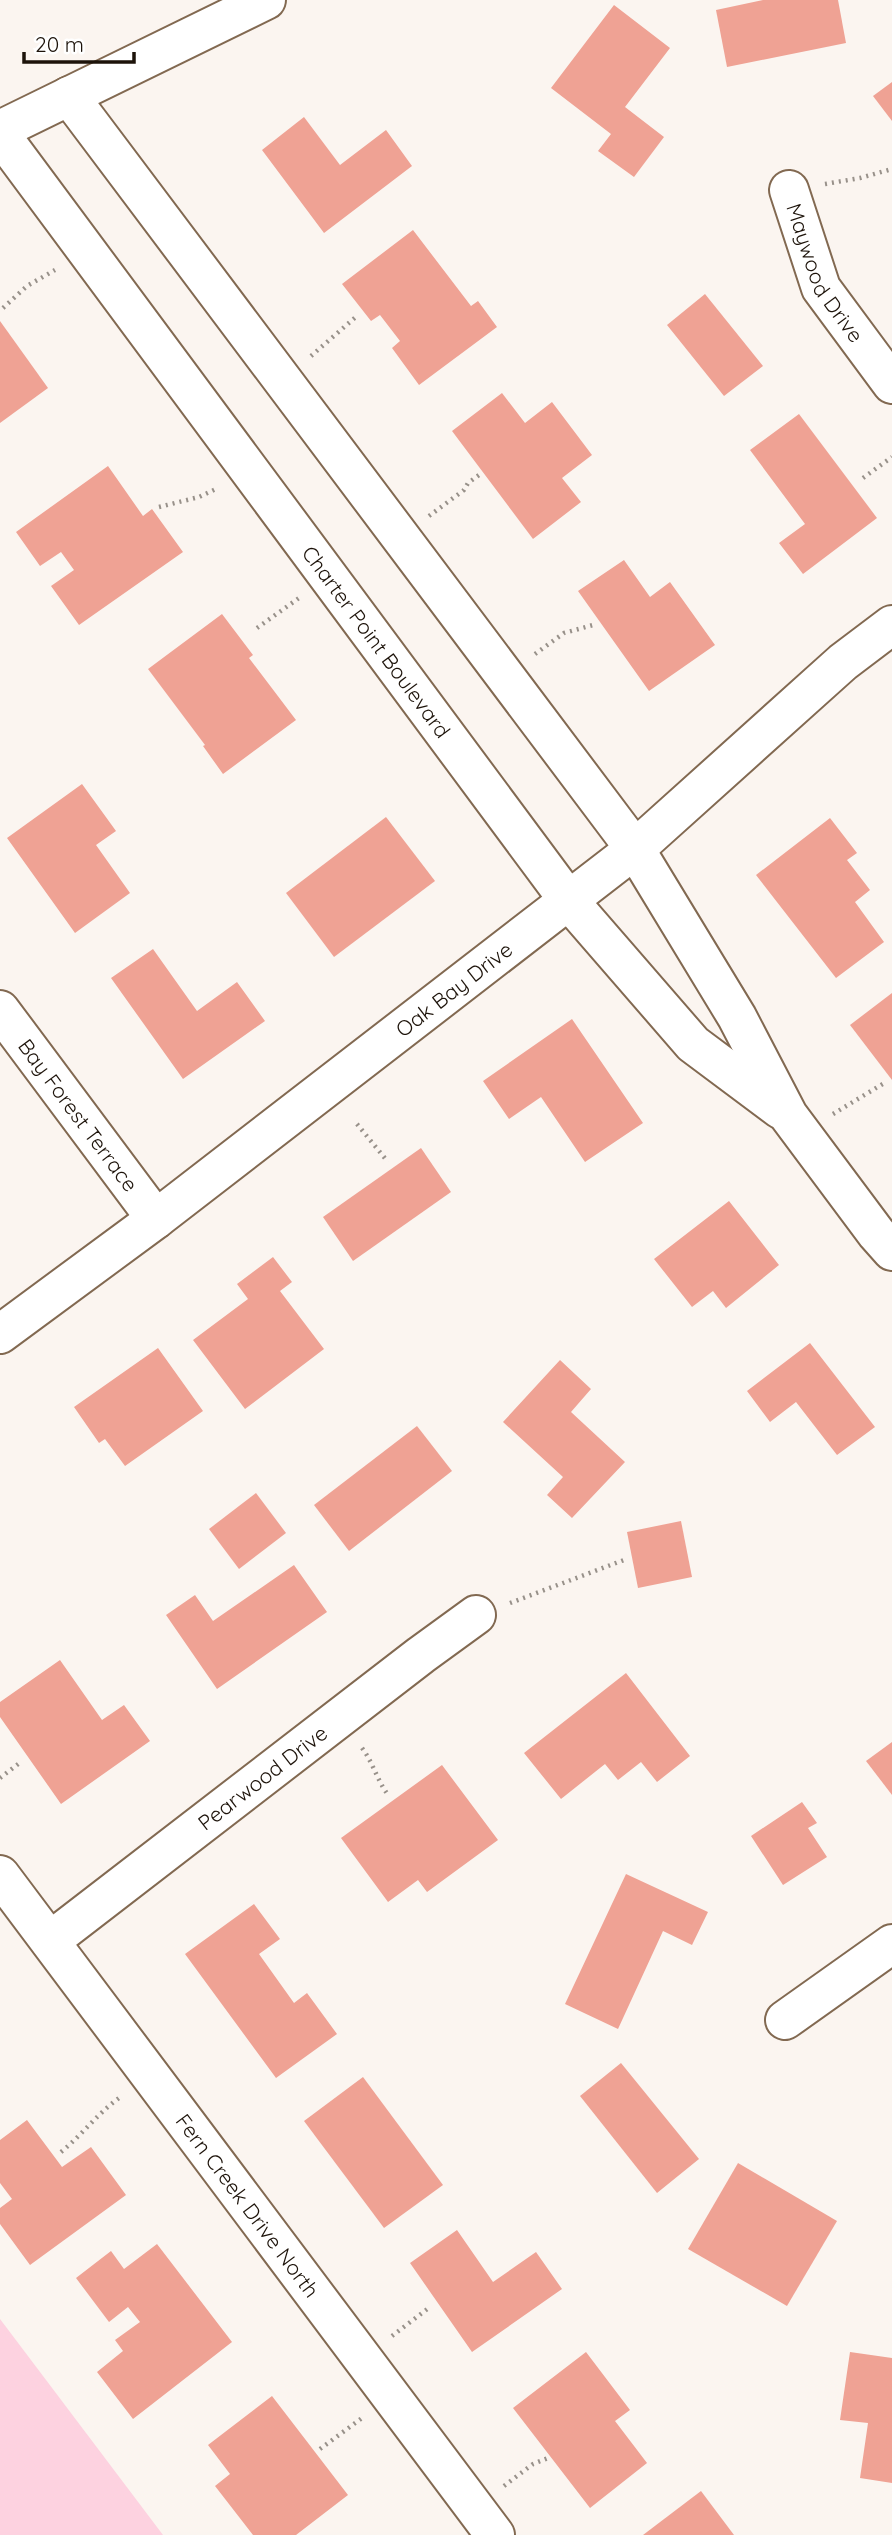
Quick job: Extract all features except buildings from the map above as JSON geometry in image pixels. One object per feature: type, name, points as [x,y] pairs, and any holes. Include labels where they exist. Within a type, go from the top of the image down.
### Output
[{"type":"street","points":[[0,132],[266,0]]},
{"type":"street","name":"Charter Point Boulevard","points":[[69,96],[635,849],[737,1017],[794,1124],[892,1251]]},
{"type":"street","name":"Charter Point Boulevard","points":[[0,132],[569,901],[693,1044],[794,1124]]},
{"type":"street","name":"Maywood Drive","points":[[789,190],[821,288],[892,384]]},
{"type":"street","name":"Oak Bay Drive","points":[[0,1334],[156,1219],[535,929],[635,849],[843,662],[892,625]]},
{"type":"street","name":"Bay Forest Terrace","points":[[0,1010],[156,1219]]},
{"type":"street","name":"Pearwood Drive","points":[[50,1941],[476,1615]]},
{"type":"street","name":"Fern Creek Drive North","points":[[0,1875],[485,2522]]},
{"type":"street","points":[[785,2020],[892,1944]]},
{"type":"path","points":[[789,190],[860,178],[892,169]]},
{"type":"path","points":[[3,308],[27,286],[85,250]]},
{"type":"path","points":[[282,380],[358,315]]},
{"type":"path","points":[[863,478],[892,457]]},
{"type":"path","points":[[159,507],[212,491],[227,483],[245,465]]},
{"type":"path","points":[[400,537],[464,490],[468,483],[479,475]]},
{"type":"path","points":[[257,628],[328,577]]},
{"type":"path","points":[[505,676],[564,633],[593,625]]},
{"type":"path","points":[[794,1124],[886,1082]]},
{"type":"path","points":[[358,1124],[388,1163]]},
{"type":"path","points":[[476,1615],[624,1560]]},
{"type":"path","points":[[340,1718],[373,1764],[382,1787],[389,1796]]},
{"type":"path","points":[[0,1778],[22,1761]]},
{"type":"path","points":[[61,2152],[81,2136],[93,2120],[151,2075]]},
{"type":"path","points":[[362,2358],[430,2307]]},
{"type":"path","points":[[320,2449],[391,2396]]},
{"type":"path","points":[[485,2522],[533,2464],[548,2458]]},
{"type":"shaded area","points":[[0,2319],[163,2535],[0,2535]]}]
